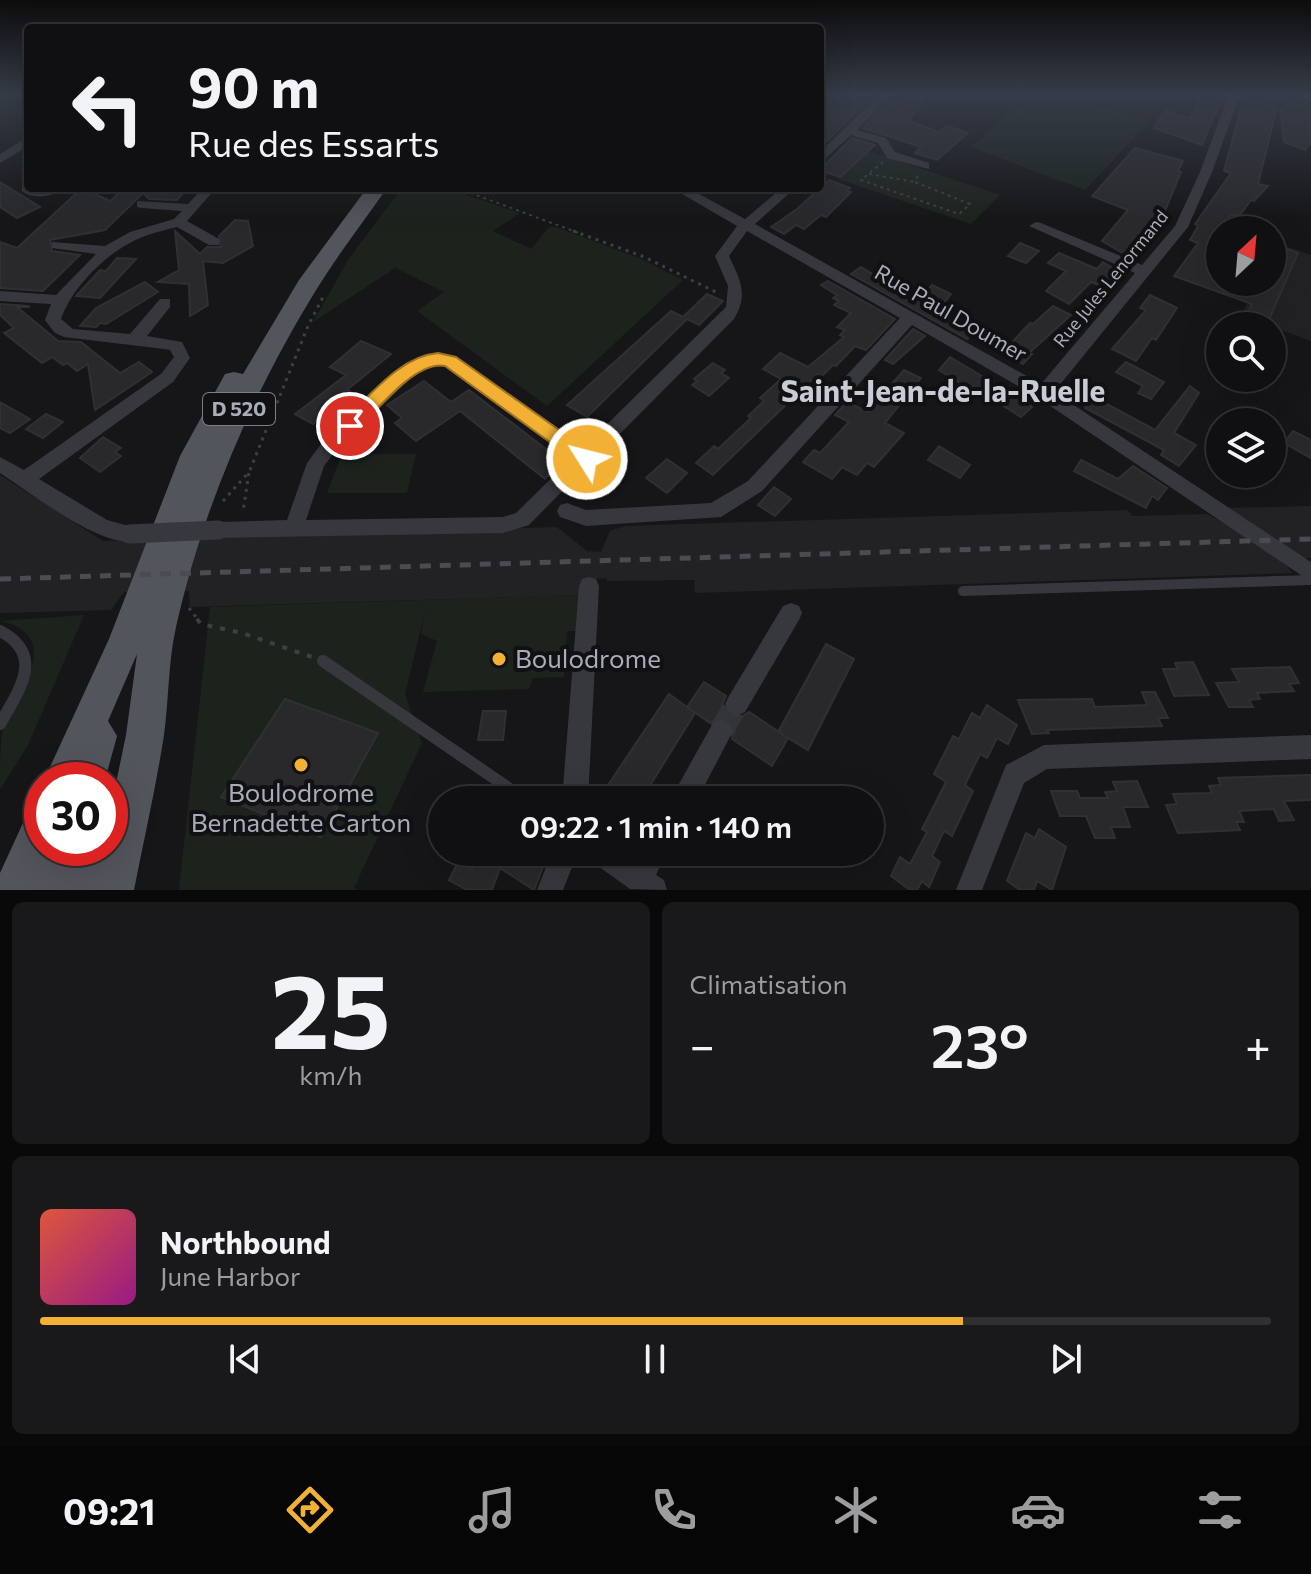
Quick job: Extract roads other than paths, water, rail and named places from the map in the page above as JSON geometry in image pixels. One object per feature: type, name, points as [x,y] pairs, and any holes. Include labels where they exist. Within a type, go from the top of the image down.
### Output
[{"type":"main road","name":"D 520","points":[[118,762],[138,649],[174,506],[212,419],[297,274],[359,192]]},
{"type":"main road","name":"D 520","points":[[93,762],[234,420],[283,324],[345,228],[374,192]]},
{"type":"main road","points":[[73,762],[138,649]]},
{"type":"main road","points":[[113,890],[146,732],[138,649]]},
{"type":"main road","points":[[14,890],[24,866]]},
{"type":"main road","points":[[53,890],[60,866]]},
{"type":"main road","points":[[88,890],[94,866]]},
{"type":"street","points":[[824,151],[843,136]]},
{"type":"street","points":[[864,136],[882,141],[891,155],[922,169]]},
{"type":"street","name":"Rue Jules Lenormand","points":[[1043,393],[1181,227],[1220,136]]},
{"type":"street","points":[[0,159],[24,144]]},
{"type":"street","points":[[25,479],[167,378],[182,358],[176,346],[136,338],[79,335],[63,331],[53,320],[60,300],[107,251],[135,235],[179,222],[206,192]]},
{"type":"street","name":"Rue Paul Doumer","points":[[685,192],[1043,393],[1311,573]]},
{"type":"street","points":[[0,464],[120,534],[216,520],[293,530],[503,525],[522,519],[587,459],[737,303],[737,288],[722,256],[726,246],[785,192]]},
{"type":"street","points":[[142,204],[191,208]]},
{"type":"street","points":[[179,222],[214,242]]},
{"type":"street","points":[[1036,226],[1146,272]]},
{"type":"street","points":[[57,245],[107,251]]},
{"type":"street","points":[[0,296],[60,300]]},
{"type":"street","points":[[136,338],[165,303]]},
{"type":"street","points":[[567,511],[586,518],[714,511],[755,486],[892,334],[911,317]]},
{"type":"street","points":[[293,530],[316,463],[330,445],[409,370],[425,360],[450,361],[587,459]]},
{"type":"street","points":[[576,786],[589,586]]},
{"type":"street","points":[[737,704],[791,613]]},
{"type":"street","points":[[691,786],[721,731]]},
{"type":"street","points":[[969,890],[1015,774],[1044,757],[1311,747]]},
{"type":"street","points":[[550,890],[559,866]]},
{"type":"street","points":[[620,866],[646,885]]},
{"type":"lane","points":[[963,591],[1311,580]]},
{"type":"lane","points":[[0,631],[17,640],[25,650],[27,666],[0,724]]},
{"type":"lane","points":[[323,661],[506,786]]},
{"type":"tunnel","points":[[721,731],[737,704]]},
{"type":"railway","points":[[0,579],[1311,539]]},
{"type":"place","name":"Boulodrome","points":[[499,659]]},
{"type":"place","name":"Boulodrome Bernadette Carton","points":[[301,765]]},
{"type":"district","name":"Saint-Jean-de-la-Ruelle","points":[[943,392]]}]
